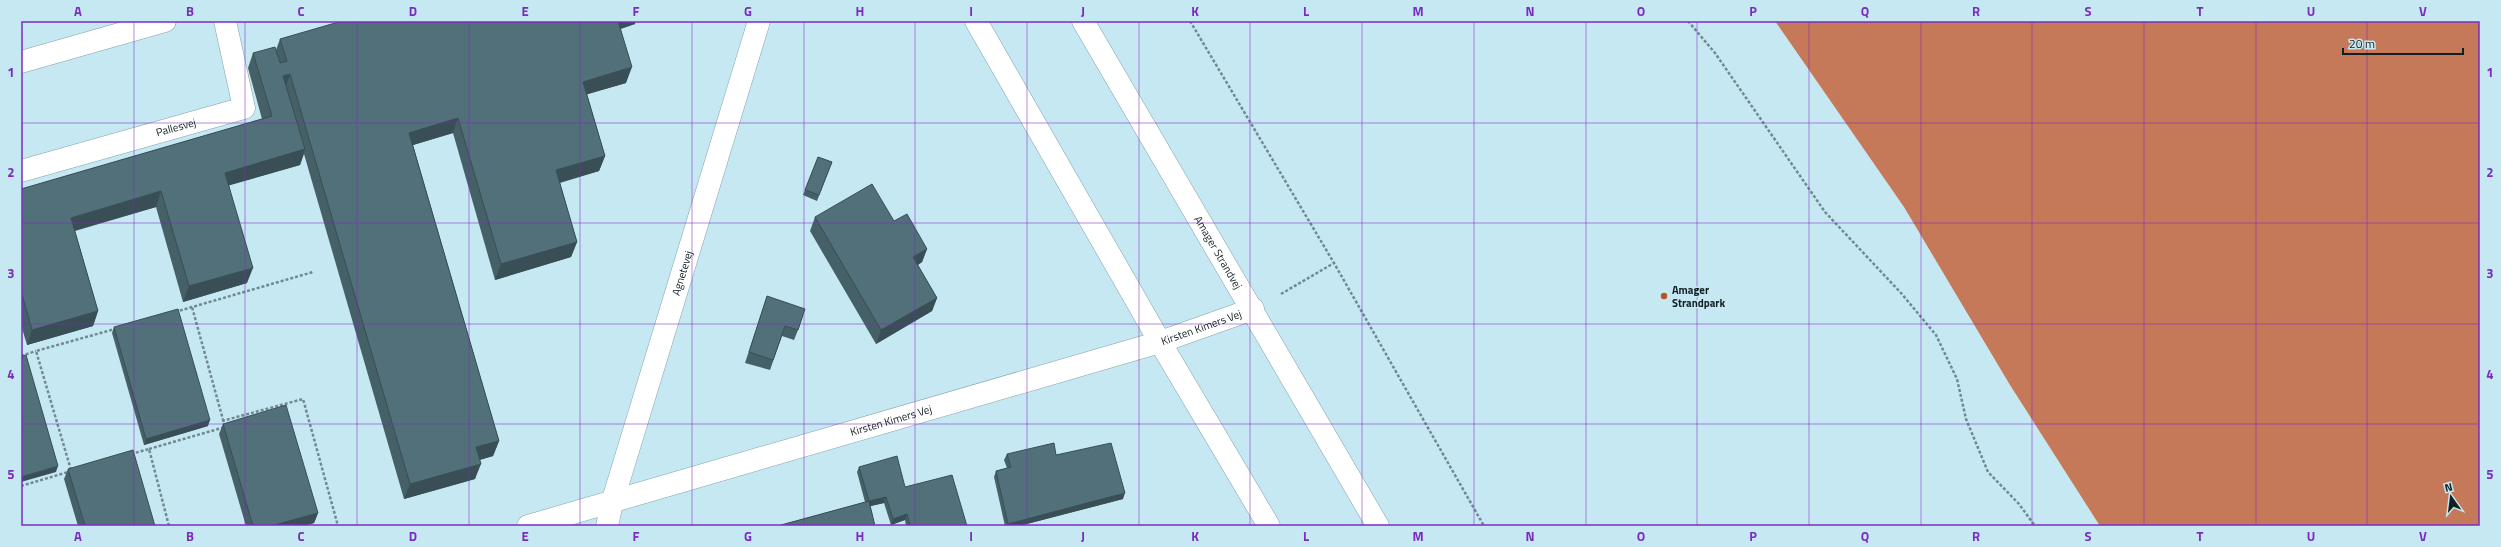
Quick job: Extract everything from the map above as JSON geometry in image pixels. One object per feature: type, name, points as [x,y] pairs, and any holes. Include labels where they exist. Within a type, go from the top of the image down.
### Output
[{"type":"street","points":[[21,62],[165,21]]},
{"type":"street","name":"Pallesvej","points":[[21,171],[244,108],[224,21]]},
{"type":"street","name":"Agnetevej","points":[[607,526],[612,503],[759,21]]},
{"type":"street","points":[[976,21],[1160,342],[1269,526]]},
{"type":"street","name":"Amager Strandvej","points":[[1083,21],[1253,309],[1378,526]]},
{"type":"street","name":"Kirsten Kimers Vej","points":[[528,526],[612,503],[1160,342],[1253,309]]},
{"type":"path","points":[[1190,21],[1334,263],[1484,526]]},
{"type":"path","points":[[1688,21],[1715,53],[1825,212],[1901,293],[1936,335],[1957,379],[1966,419],[1988,472],[2018,504],[2035,526]]},
{"type":"path","points":[[1253,309],[1334,263]]},
{"type":"path","points":[[170,314],[313,272]]},
{"type":"path","points":[[128,455],[225,427],[222,421],[192,307]]},
{"type":"path","points":[[21,356],[117,329]]},
{"type":"path","points":[[36,351],[71,471]]},
{"type":"path","points":[[222,421],[303,399],[338,526]]},
{"type":"path","points":[[149,449],[169,526]]},
{"type":"path","points":[[21,486],[78,469]]},
{"type":"shaded area","points":[[1775,21],[2480,21],[2480,526],[2100,526],[2010,385],[1904,207]]},
{"type":"building","points":[[342,21],[618,21],[632,67],[583,82],[605,156],[556,170],[577,242],[501,264],[458,118],[409,133],[499,441],[476,447],[481,464],[410,484],[290,74],[283,76],[305,149],[225,173],[253,268],[189,286],[161,191],[71,218],[98,311],[32,330],[21,291],[21,189],[272,116],[253,53],[275,47],[280,63],[287,61],[280,39]]},
{"type":"building","points":[[818,157],[832,162],[819,195],[805,190]]},
{"type":"building","points":[[872,184],[894,221],[907,214],[927,249],[913,257],[937,298],[881,330],[815,217]]},
{"type":"building","points":[[767,296],[805,309],[798,330],[785,326],[773,360],[749,352]]},
{"type":"building","points":[[178,309],[210,420],[146,439],[114,327]]},
{"type":"building","points":[[26,355],[58,466],[21,477],[21,356]]},
{"type":"building","points":[[286,405],[318,513],[271,526],[253,526],[223,424]]},
{"type":"building","points":[[1054,443],[1056,455],[1111,443],[1125,493],[1008,524],[996,471],[1011,467],[1007,454]]},
{"type":"building","points":[[133,450],[155,526],[85,526],[68,469]]},
{"type":"building","points":[[897,456],[905,487],[952,475],[967,526],[910,526],[907,514],[893,519],[886,497],[869,501],[859,467]]},
{"type":"building","points":[[869,501],[875,526],[781,526],[781,525]]},
{"type":"place","name":"Amager Strandpark","points":[[1664,296]]}]
